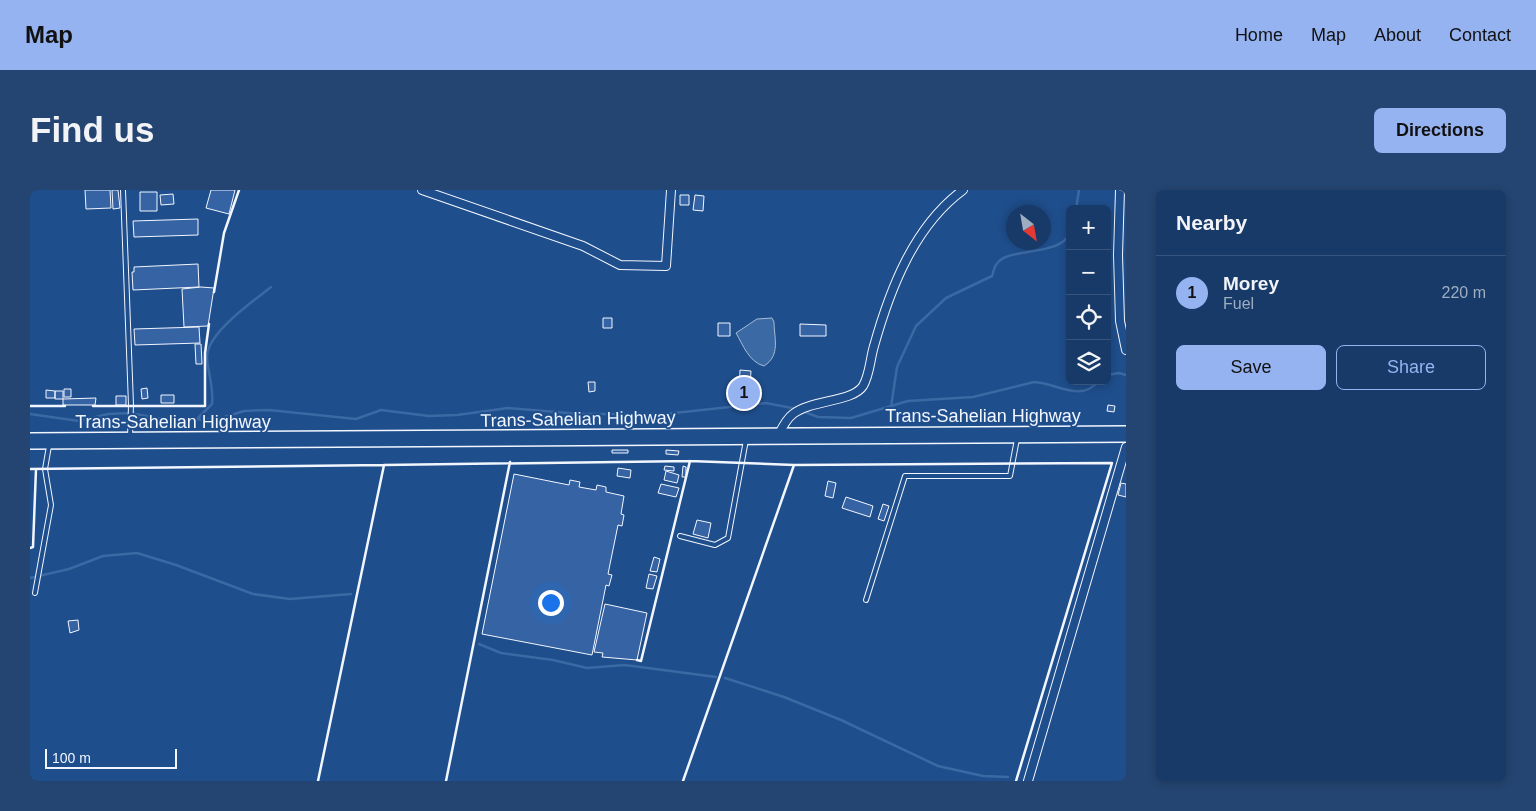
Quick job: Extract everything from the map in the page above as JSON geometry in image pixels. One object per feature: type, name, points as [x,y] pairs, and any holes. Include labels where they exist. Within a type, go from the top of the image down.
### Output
[{"type":"highway","name":"Trans-Sahelian Highway","points":[[30,441],[1126,434]]},
{"type":"street","points":[[422,190],[583,246],[620,265],[666,266],[671,190]]},
{"type":"street","points":[[778,436],[787,420],[800,410],[819,402],[852,394],[862,388],[869,372],[873,348],[892,292],[914,246],[933,218],[951,199],[963,190]]},
{"type":"street","points":[[1120,190],[1118,255],[1120,321],[1126,350]]},
{"type":"street","points":[[1028,781],[1126,449]]},
{"type":"lane","points":[[123,190],[131,405],[130,440]]},
{"type":"lane","points":[[866,600],[905,476],[1010,476],[1018,435]]},
{"type":"lane","points":[[680,536],[715,545],[728,538],[747,436]]},
{"type":"lane","points":[[35,593],[50,505],[45,469],[50,441]]},
{"type":"water","points":[[772,318],[774,322],[775,351],[773,357],[764,366],[750,357],[736,333],[757,319]]},
{"type":"building","points":[[85,190],[110,190],[111,208],[86,209]]},
{"type":"building","points":[[112,190],[118,190],[120,208],[113,209]]},
{"type":"building","points":[[211,190],[235,190],[229,214],[206,208]]},
{"type":"building","points":[[140,192],[157,192],[157,211],[140,211]]},
{"type":"building","points":[[173,194],[174,204],[161,205],[160,195]]},
{"type":"building","points":[[680,195],[689,195],[689,205],[680,205]]},
{"type":"building","points":[[695,195],[704,196],[703,211],[693,210]]},
{"type":"building","points":[[198,219],[198,235],[134,237],[133,221]]},
{"type":"building","points":[[198,264],[199,287],[133,290],[132,272],[134,272],[134,267]]},
{"type":"building","points":[[214,288],[208,326],[184,327],[182,289]]},
{"type":"building","points":[[603,318],[612,318],[612,328],[603,328]]},
{"type":"building","points":[[718,323],[730,323],[730,336],[718,336]]},
{"type":"building","points":[[800,324],[826,325],[826,336],[800,336]]},
{"type":"building","points":[[199,327],[200,343],[135,345],[134,329]]},
{"type":"building","points":[[195,344],[201,344],[202,364],[196,364]]},
{"type":"building","points":[[740,370],[751,371],[749,397],[739,396]]},
{"type":"building","points":[[588,382],[595,382],[595,391],[589,392]]},
{"type":"building","points":[[147,388],[148,398],[142,399],[141,389]]},
{"type":"building","points":[[64,389],[71,389],[71,397],[64,397]]},
{"type":"building","points":[[46,390],[55,391],[55,398],[46,398]]},
{"type":"building","points":[[55,391],[63,391],[63,399],[55,399]]},
{"type":"building","points":[[161,395],[174,395],[174,403],[161,403]]},
{"type":"building","points":[[116,396],[126,396],[126,405],[116,405]]},
{"type":"building","points":[[96,398],[95,405],[63,405],[63,399]]},
{"type":"building","points":[[1108,405],[1115,406],[1114,412],[1107,411]]},
{"type":"building","points":[[612,450],[628,450],[628,453],[612,453]]},
{"type":"building","points":[[666,450],[679,451],[678,455],[666,454]]},
{"type":"building","points":[[665,466],[674,467],[674,471],[664,470]]},
{"type":"building","points":[[683,466],[686,467],[686,477],[682,477]]},
{"type":"building","points":[[618,468],[631,470],[630,478],[617,476]]},
{"type":"building","points":[[666,471],[679,475],[677,483],[664,480]]},
{"type":"building","points":[[514,474],[569,485],[570,480],[580,482],[579,487],[596,490],[597,485],[606,487],[606,492],[624,496],[621,514],[624,515],[622,526],[618,525],[608,574],[612,575],[609,586],[606,585],[592,655],[482,634]]},
{"type":"building","points":[[828,481],[836,483],[833,498],[825,496]]},
{"type":"building","points":[[1121,483],[1126,484],[1126,497],[1118,495]]},
{"type":"building","points":[[661,484],[679,488],[676,497],[658,493]]},
{"type":"building","points":[[846,497],[873,506],[870,517],[842,508]]},
{"type":"building","points":[[883,504],[889,506],[884,521],[878,519]]},
{"type":"building","points":[[697,520],[711,523],[708,538],[693,534]]},
{"type":"building","points":[[654,557],[660,559],[657,572],[650,571]]},
{"type":"building","points":[[649,574],[657,576],[653,589],[646,588]]},
{"type":"building","points":[[605,604],[647,613],[637,660],[602,657],[603,653],[594,652]]},
{"type":"building","points":[[78,620],[79,630],[70,633],[68,621]]},
{"type":"waterway","points":[[1077,205],[1079,190]]},
{"type":"waterway","points":[[891,407],[897,367],[916,326],[946,298],[992,276],[995,266],[1002,259],[1055,246],[1066,238]]},
{"type":"waterway","points":[[198,418],[212,404],[207,358],[214,338],[232,318],[271,287]]},
{"type":"waterway","points":[[1111,374],[1119,373],[1126,375]]},
{"type":"waterway","points":[[802,411],[818,417],[851,418],[908,401],[973,397],[1034,382],[1076,391],[1084,391],[1094,385]]},
{"type":"waterway","points":[[30,414],[79,421],[108,414],[130,413],[157,418],[215,420],[244,411],[269,410],[356,419],[381,410],[429,416],[457,415],[508,408],[580,414],[665,414],[766,403],[797,409]]},
{"type":"waterway","points":[[30,578],[69,569],[103,556],[137,553],[176,565],[253,594],[290,599],[351,594]]},
{"type":"waterway","points":[[479,644],[501,653],[553,660],[587,668],[625,665],[716,677]]},
{"type":"waterway","points":[[725,678],[784,697],[841,720],[938,766],[983,776],[1008,777]]},
{"type":"wall","points":[[214,292],[224,233],[239,190]]},
{"type":"wall","points":[[93,406],[205,406],[205,353],[209,324]]},
{"type":"wall","points":[[30,406],[65,406]]},
{"type":"wall","points":[[384,465],[690,461],[794,465],[1112,463],[1016,781]]},
{"type":"wall","points":[[637,660],[641,661],[690,461]]},
{"type":"wall","points":[[446,781],[510,462]]},
{"type":"wall","points":[[30,469],[384,465],[318,781]]},
{"type":"wall","points":[[683,781],[794,465]]},
{"type":"wall","points":[[30,548],[33,547],[36,469]]},
{"type":"place","name":"Morey","points":[[744,393]]}]
